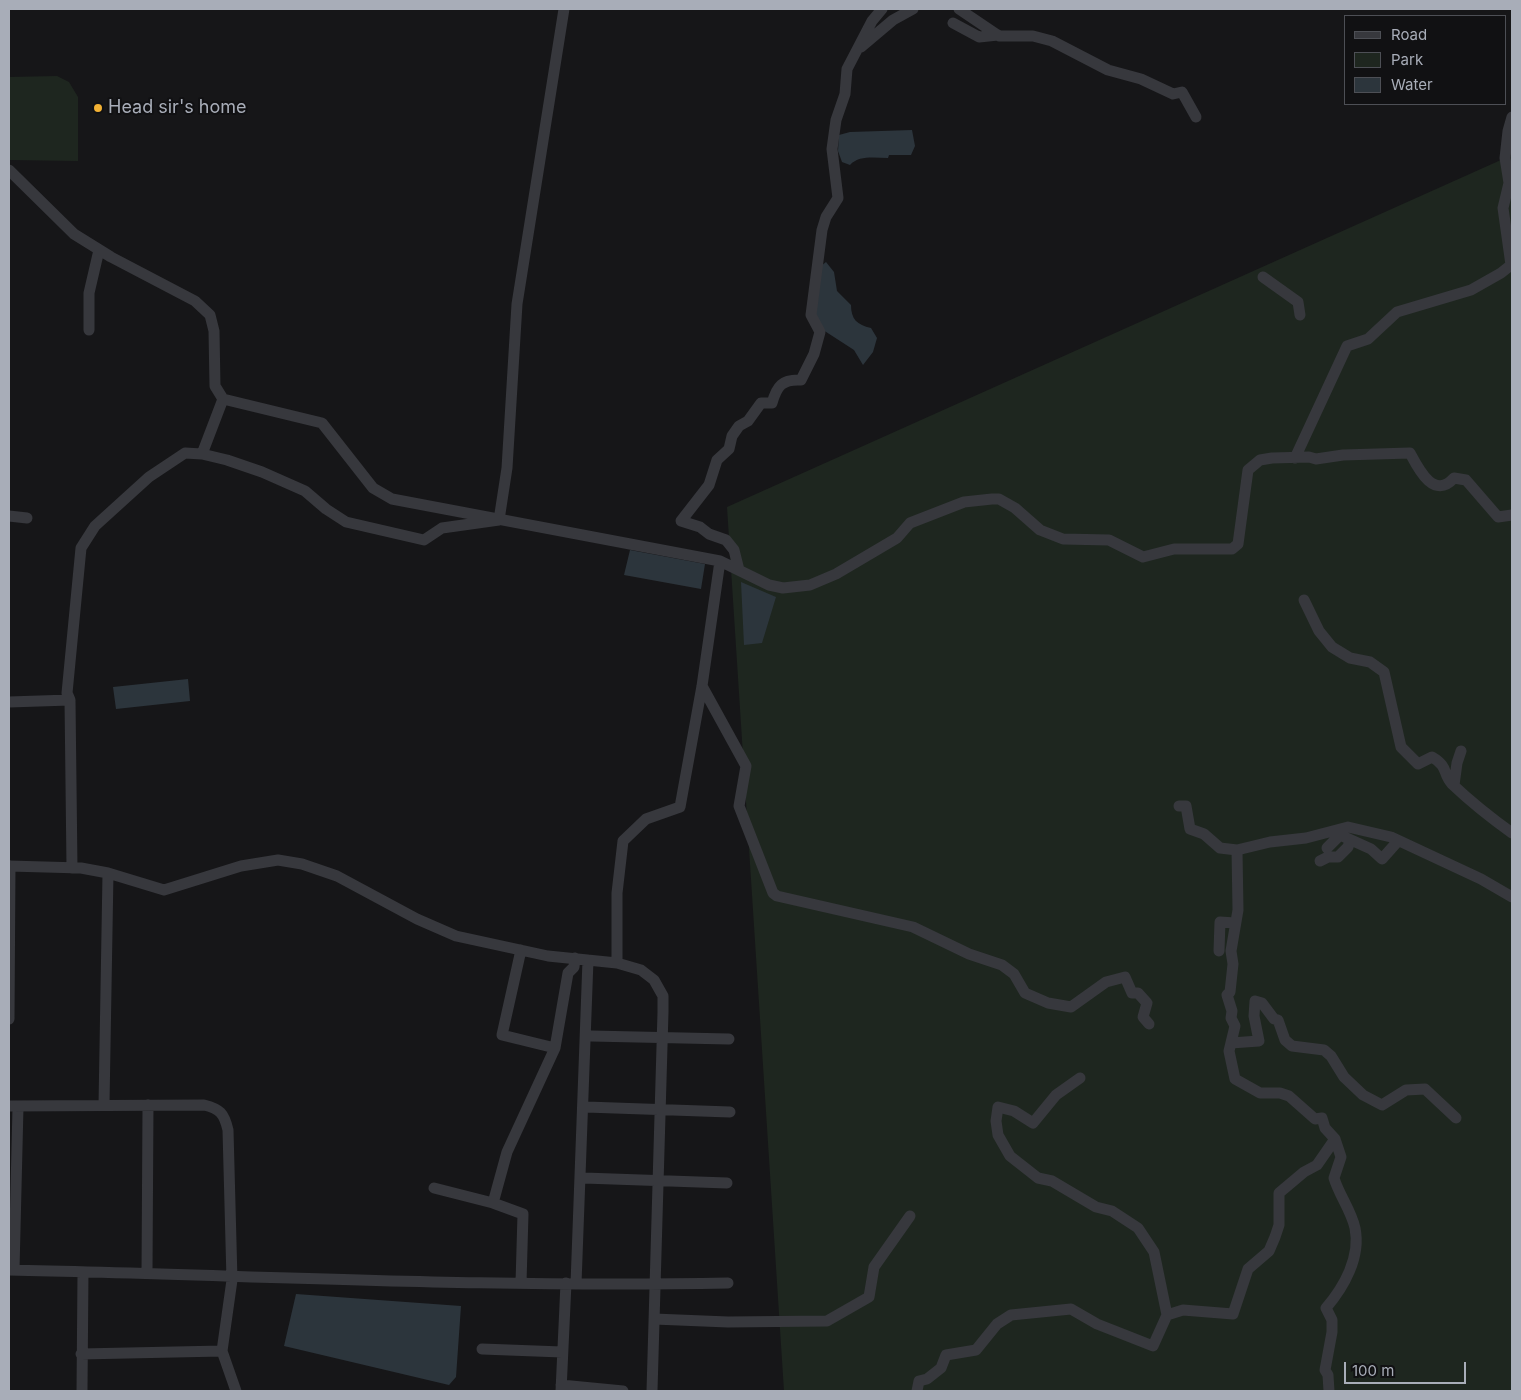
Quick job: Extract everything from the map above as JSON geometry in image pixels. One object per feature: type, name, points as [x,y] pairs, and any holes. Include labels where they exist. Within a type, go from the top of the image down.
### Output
[{"type":"street","points":[[499,520],[507,468],[517,304],[564,9]]},
{"type":"street","points":[[739,570],[734,550],[726,540],[708,534],[700,527],[680,521],[708,485],[717,460],[729,449],[732,436],[739,426],[748,421],[761,403],[772,404],[775,394],[783,382],[789,379],[802,380],[814,354],[820,332],[812,315],[822,230],[826,216],[838,198],[832,149],[836,120],[845,94],[847,69],[872,21],[882,9]]},
{"type":"street","points":[[854,54],[893,20],[913,9]]},
{"type":"street","points":[[959,9],[998,35]]},
{"type":"street","points":[[953,23],[979,37],[998,35],[1033,36],[1052,41],[1108,70],[1140,78],[1173,94],[1182,92],[1196,118]]},
{"type":"street","points":[[1295,458],[1346,346],[1368,339],[1397,312],[1471,290],[1512,265],[1508,204],[1509,183],[1505,158],[1508,131],[1512,117]]},
{"type":"street","points":[[9,170],[74,234],[99,250],[195,301],[210,315],[214,331],[215,386],[223,399],[322,422],[373,488],[392,499],[720,561],[769,585],[783,588],[810,585],[836,574],[897,538],[910,523],[964,502],[992,499],[999,499],[1015,508],[1040,530],[1063,539],[1110,540],[1143,557],[1174,549],[1232,549],[1238,544],[1248,470],[1260,460],[1316,459],[1410,453],[1424,477],[1433,485],[1440,486],[1454,478],[1466,480],[1498,517],[1512,515]]},
{"type":"street","points":[[89,330],[89,293],[99,250]]},
{"type":"street","points":[[1263,277],[1298,302],[1300,315]]},
{"type":"street","points":[[202,454],[223,399]]},
{"type":"street","points":[[72,868],[70,700],[68,693],[81,548],[95,526],[149,477],[185,453],[202,454],[262,472],[305,491],[326,509],[346,522],[424,540],[442,528],[499,520]]},
{"type":"street","points":[[9,516],[27,518]]},
{"type":"street","points":[[617,963],[617,893],[623,841],[646,819],[680,807],[702,686],[720,561]]},
{"type":"street","points":[[1304,600],[1319,631],[1332,647],[1350,658],[1370,662],[1384,672],[1402,747],[1418,764],[1432,757],[1444,764],[1454,785],[1484,814],[1512,833]]},
{"type":"street","points":[[702,686],[746,766],[739,806],[773,893],[777,896],[913,927],[969,954],[1002,965],[1014,974],[1025,993],[1048,1003],[1070,1007],[1106,982],[1125,977],[1132,993],[1138,993],[1147,1003],[1143,1013],[1149,1024]]},
{"type":"street","points":[[9,702],[70,700]]},
{"type":"street","points":[[1454,785],[1457,763],[1462,751]]},
{"type":"street","points":[[1179,806],[1186,806],[1190,829],[1204,834],[1220,848],[1238,850],[1270,842],[1306,838],[1348,827],[1391,837],[1481,879],[1512,897]]},
{"type":"street","points":[[1327,848],[1340,835],[1371,849],[1382,859],[1398,841]]},
{"type":"street","points":[[1320,861],[1328,857],[1338,857],[1348,847],[1350,840]]},
{"type":"street","points":[[1238,850],[1238,910],[1231,951],[1233,964],[1230,992],[1227,995],[1232,1011],[1231,1018],[1235,1026],[1229,1051],[1235,1079],[1260,1093],[1280,1093],[1289,1096],[1315,1119],[1322,1118],[1325,1128],[1335,1139],[1341,1158],[1334,1178],[1355,1228],[1356,1247],[1352,1266],[1349,1269],[1342,1290],[1326,1308],[1332,1320],[1325,1370],[1328,1375],[1329,1391]]},
{"type":"street","points":[[9,1019],[9,866],[72,868],[108,873],[164,890],[241,866],[278,860],[302,864],[337,876],[417,919],[456,936],[548,956],[617,963],[641,970],[654,980],[663,996],[652,1391]]},
{"type":"street","points":[[104,1105],[108,873]]},
{"type":"street","points":[[1218,951],[1220,922],[1228,921],[1235,923]]},
{"type":"street","points":[[521,950],[502,1035],[555,1048]]},
{"type":"street","points":[[494,1203],[507,1152],[555,1048],[568,973],[574,967],[575,958]]},
{"type":"street","points":[[588,960],[571,1284],[562,1352],[561,1388],[623,1391]]},
{"type":"street","points":[[1231,1043],[1259,1041],[1254,1016],[1255,1001],[1262,1003],[1274,1019],[1278,1020],[1285,1040],[1292,1046],[1324,1050],[1331,1056],[1344,1077],[1363,1095],[1382,1105],[1406,1090],[1425,1089],[1456,1118]]},
{"type":"street","points":[[591,1036],[729,1039]]},
{"type":"street","points":[[917,1391],[919,1381],[927,1380],[941,1368],[946,1355],[976,1350],[997,1324],[1011,1315],[1072,1309],[1106,1328],[1153,1346],[1167,1315],[1154,1252],[1138,1228],[1112,1212],[1096,1206],[1052,1181],[1038,1178],[1010,1156],[998,1135],[996,1121],[998,1107],[1014,1111],[1033,1123],[1056,1094],[1080,1078]]},
{"type":"street","points":[[236,1391],[222,1351],[231,1276],[228,1130],[225,1115],[217,1108],[204,1104],[13,1106],[12,1270],[231,1276],[571,1284],[728,1283]]},
{"type":"street","points":[[147,1273],[148,1105]]},
{"type":"street","points":[[586,1107],[730,1112]]},
{"type":"street","points":[[1167,1315],[1183,1310],[1233,1314],[1248,1269],[1269,1251],[1275,1236],[1279,1225],[1279,1193],[1304,1172],[1317,1165],[1335,1139]]},
{"type":"street","points":[[584,1178],[658,1182],[727,1182]]},
{"type":"street","points":[[434,1188],[494,1203],[523,1214],[521,1283]]},
{"type":"street","points":[[654,1319],[728,1322],[827,1321],[869,1296],[874,1267],[910,1216]]},
{"type":"street","points":[[82,1391],[83,1272]]},
{"type":"street","points":[[482,1348],[562,1352]]},
{"type":"street","points":[[82,1354],[222,1351]]},
{"type":"green space","points":[[57,76],[69,82],[78,97],[78,161],[9,160],[9,77]]},
{"type":"green space","points":[[1512,155],[1512,1391],[784,1391],[727,507]]},
{"type":"water","points":[[912,130],[915,146],[911,155],[889,155],[888,158],[863,158],[850,165],[842,162],[838,151],[839,135],[850,132]]},
{"type":"water","points":[[826,262],[834,272],[837,291],[851,305],[852,314],[856,321],[871,328],[877,338],[873,352],[863,365],[854,350],[820,328],[814,317],[821,266]]},
{"type":"water","points":[[630,550],[705,564],[701,589],[624,575]]},
{"type":"water","points":[[741,582],[776,597],[762,643],[744,645]]},
{"type":"water","points":[[188,679],[190,701],[116,709],[113,687]]},
{"type":"water","points":[[296,1294],[461,1306],[456,1377],[449,1385],[284,1346]]},
{"type":"place","name":"Head sir's home","points":[[98,108]]}]
